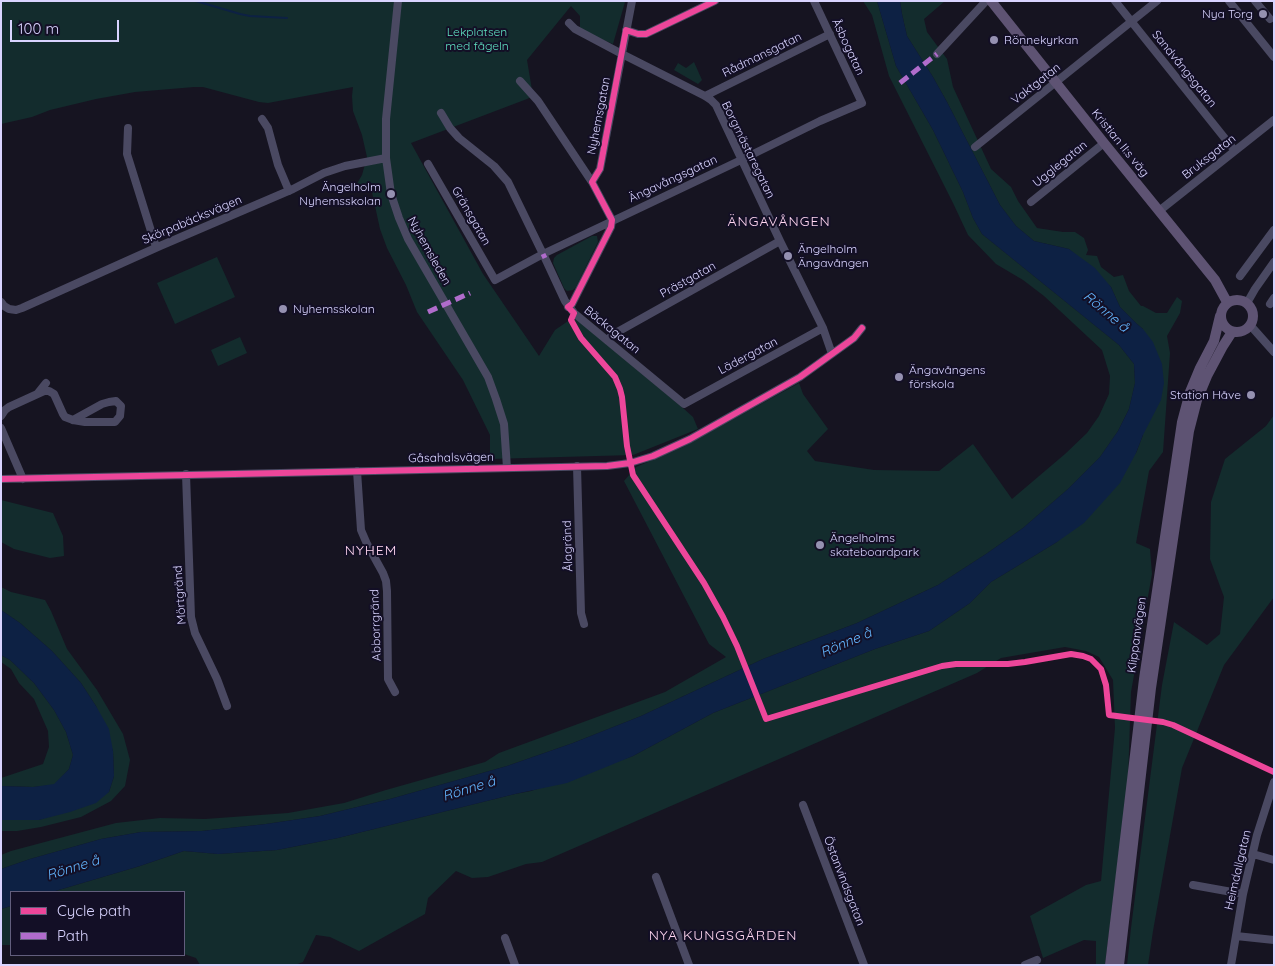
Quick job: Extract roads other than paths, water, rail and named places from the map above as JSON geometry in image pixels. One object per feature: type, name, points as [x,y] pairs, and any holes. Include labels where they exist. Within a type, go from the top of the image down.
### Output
[{"type":"main road","name":"Kristian II:s väg","points":[[991,1],[1215,280],[1228,302]]},
{"type":"main road","points":[[1220,316],[1225,328],[1232,332],[1244,331],[1252,322],[1252,310],[1247,303],[1239,300],[1228,302]]},
{"type":"main road","name":"Klippanvägen","points":[[1110,965],[1144,679],[1182,422],[1190,392],[1214,341],[1222,308],[1228,302]]},
{"type":"main road","name":"Klippanvägen","points":[[1119,965],[1151,688],[1190,430],[1197,400],[1223,346],[1232,332]]},
{"type":"street","name":"Nyhemsleden","points":[[398,1],[386,119],[386,158],[391,194],[408,239],[488,377],[504,424],[508,468]]},
{"type":"street","name":"Nyhemsgatan","points":[[592,182],[600,169],[632,1]]},
{"type":"street","points":[[626,30],[638,34],[646,34],[715,1]]},
{"type":"street","name":"Åsbogatan","points":[[814,1],[862,103]]},
{"type":"street","points":[[937,54],[986,1]]},
{"type":"street","name":"Sandvångsgatan","points":[[1115,1],[1235,151]]},
{"type":"street","name":"Vaktgatan","points":[[975,147],[1157,1]]},
{"type":"street","points":[[1229,1],[1274,57]]},
{"type":"street","points":[[1255,1],[1270,19]]},
{"type":"street","name":"Borgmästaregatan","points":[[569,23],[575,29],[705,96],[716,105],[823,328],[832,354]]},
{"type":"street","name":"Rådmansgatan","points":[[705,96],[830,34]]},
{"type":"street","points":[[520,82],[538,102],[592,182],[612,220],[611,227],[572,304],[568,307]]},
{"type":"street","name":"Ängavångsgatan","points":[[495,280],[612,220],[862,103]]},
{"type":"street","name":"Bäckagatan","points":[[441,113],[459,138],[494,166],[508,182],[568,307],[684,404]]},
{"type":"street","points":[[262,119],[268,128],[278,165],[290,191]]},
{"type":"street","name":"Bruksgatan","points":[[1159,211],[1274,120]]},
{"type":"street","points":[[128,128],[127,154],[156,247]]},
{"type":"street","name":"Ugglegatan","points":[[1032,202],[1104,143]]},
{"type":"street","name":"Skörpabäcksvägen","points":[[1,302],[9,309],[16,310],[22,308],[156,247],[290,191],[331,170],[386,158]]},
{"type":"street","name":"Gränsgatan","points":[[428,164],[495,280]]},
{"type":"street","points":[[1240,276],[1274,230]]},
{"type":"street","name":"Prästgatan","points":[[608,340],[612,335],[780,241]]},
{"type":"street","points":[[1247,303],[1274,262]]},
{"type":"street","points":[[1250,325],[1274,352]]},
{"type":"street","name":"Lädergatan","points":[[684,404],[823,328]]},
{"type":"street","name":"Gåsahalsvägen","points":[[1,479],[607,466],[630,463],[653,456],[690,439],[787,384],[854,338],[862,328]]},
{"type":"street","points":[[38,393],[46,382]]},
{"type":"street","points":[[1,416],[9,407],[38,393],[47,391],[52,393],[63,416],[73,420],[114,422],[120,417],[121,406],[116,401],[102,404],[73,420]]},
{"type":"street","points":[[1,428],[23,479]]},
{"type":"street","name":"Ålagränd","points":[[577,466],[581,613],[584,624]]},
{"type":"street","name":"Abborrgränd","points":[[357,471],[361,530],[386,581],[388,679],[395,692]]},
{"type":"street","name":"Mörtgränd","points":[[186,474],[191,617],[195,633],[218,679],[227,706]]},
{"type":"street","name":"Heimdallgatan","points":[[1231,965],[1243,894],[1274,782]]},
{"type":"street","name":"Östanvindsgatan","points":[[803,805],[864,965]]},
{"type":"street","points":[[1253,854],[1274,860]]},
{"type":"street","points":[[656,877],[689,965]]},
{"type":"street","points":[[1194,885],[1243,894]]},
{"type":"street","points":[[1236,936],[1274,940]]},
{"type":"street","points":[[505,938],[515,965]]},
{"type":"street","points":[[1025,965],[1036,960]]},
{"type":"water","name":"Rönne å","points":[[877,1],[900,1],[907,36],[947,102],[1000,205],[1016,226],[1034,241],[1069,249],[1095,268],[1111,287],[1120,307],[1143,329],[1153,342],[1162,364],[1164,383],[1161,400],[1120,483],[1084,523],[1057,542],[991,582],[970,603],[929,631],[875,649],[713,713],[633,756],[567,783],[338,838],[277,850],[218,854],[184,851],[55,891],[10,891],[10,906],[1,909],[1,869],[30,859],[101,839],[141,832],[202,831],[320,816],[390,799],[507,766],[573,743],[641,716],[763,659],[857,623],[938,585],[1023,528],[1068,489],[1100,457],[1118,431],[1129,409],[1135,383],[1134,364],[1119,345],[982,234],[933,130],[896,66]]},
{"type":"water","points":[[1,610],[20,623],[52,651],[81,683],[109,729],[113,751],[114,776],[109,792],[96,803],[39,820],[1,820],[1,786],[33,787],[54,784],[69,769],[73,755],[66,732],[54,710],[34,683],[10,660],[1,655]]},
{"type":"waterway","points":[[196,1],[250,16],[287,18]]},
{"type":"place","name":"Nya Torg","points":[[1263,14]]},
{"type":"place","name":"Rönnekyrkan","points":[[994,40]]},
{"type":"place","name":"Ängelholm Nyhemsskolan","points":[[391,194]]},
{"type":"place","name":"Ängelholm Ängavången","points":[[788,256]]},
{"type":"place","name":"Nyhemsskolan","points":[[283,309]]},
{"type":"place","name":"Ängavångens förskola","points":[[899,377]]},
{"type":"place","name":"Station Håve","points":[[1251,395]]},
{"type":"place","name":"Ängelholms skateboardpark","points":[[820,545]]},
{"type":"district","name":"ÄNGAVÅNGEN","points":[[779,222]]},
{"type":"district","name":"NYHEM","points":[[371,551]]},
{"type":"district","name":"NYA KUNGSGÅRDEN","points":[[723,936]]},
{"type":"park label","name":"Lekplatsen med fågeln","points":[[477,39]]}]
